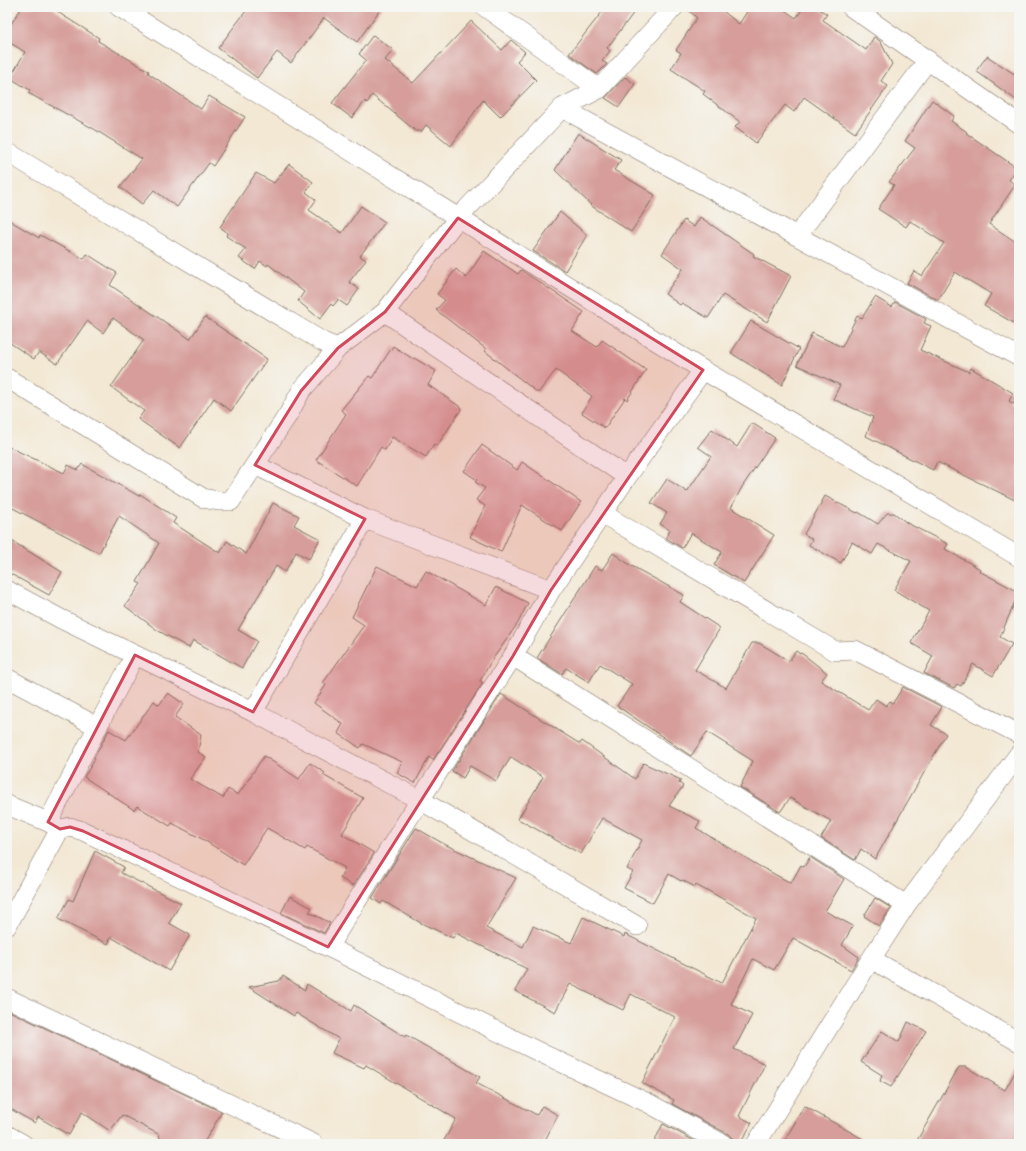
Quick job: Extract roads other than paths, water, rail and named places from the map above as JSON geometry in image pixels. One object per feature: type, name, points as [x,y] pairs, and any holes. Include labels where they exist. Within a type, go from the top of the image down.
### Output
[{"type":"street","points":[[119,7],[146,14],[458,218],[703,370],[1019,557]]},
{"type":"street","points":[[485,7],[600,89]]},
{"type":"street","points":[[7,378],[203,498],[218,502],[231,501],[289,413],[301,390],[338,348],[385,312],[458,218],[562,108],[600,89],[674,7]]},
{"type":"street","points":[[851,7],[1019,124]]},
{"type":"street","points":[[797,236],[928,60]]},
{"type":"street","points":[[562,108],[1019,357]]},
{"type":"street","points":[[7,152],[323,342],[338,348]]},
{"type":"street","points":[[385,312],[627,477]]},
{"type":"street","points":[[328,947],[420,800],[513,656],[551,590],[627,477],[703,370]]},
{"type":"street","points":[[255,465],[365,519],[551,590]]},
{"type":"street","points":[[603,514],[836,651],[855,650],[1019,734]]},
{"type":"street","points":[[253,712],[365,519]]},
{"type":"street","points":[[7,590],[61,619],[253,712],[420,800],[637,926]]},
{"type":"street","points":[[7,926],[98,727],[135,655]]},
{"type":"street","points":[[513,656],[906,904]]},
{"type":"street","points":[[7,678],[98,727]]},
{"type":"street","points":[[756,1144],[906,904],[1019,755]]},
{"type":"street","points":[[7,805],[54,825],[70,827],[83,831],[328,947],[542,1053],[650,1104],[723,1144]]},
{"type":"street","points":[[871,959],[1019,1042]]},
{"type":"street","points":[[7,998],[314,1144]]},
{"type":"street","points":[[7,1135],[23,1144]]}]
